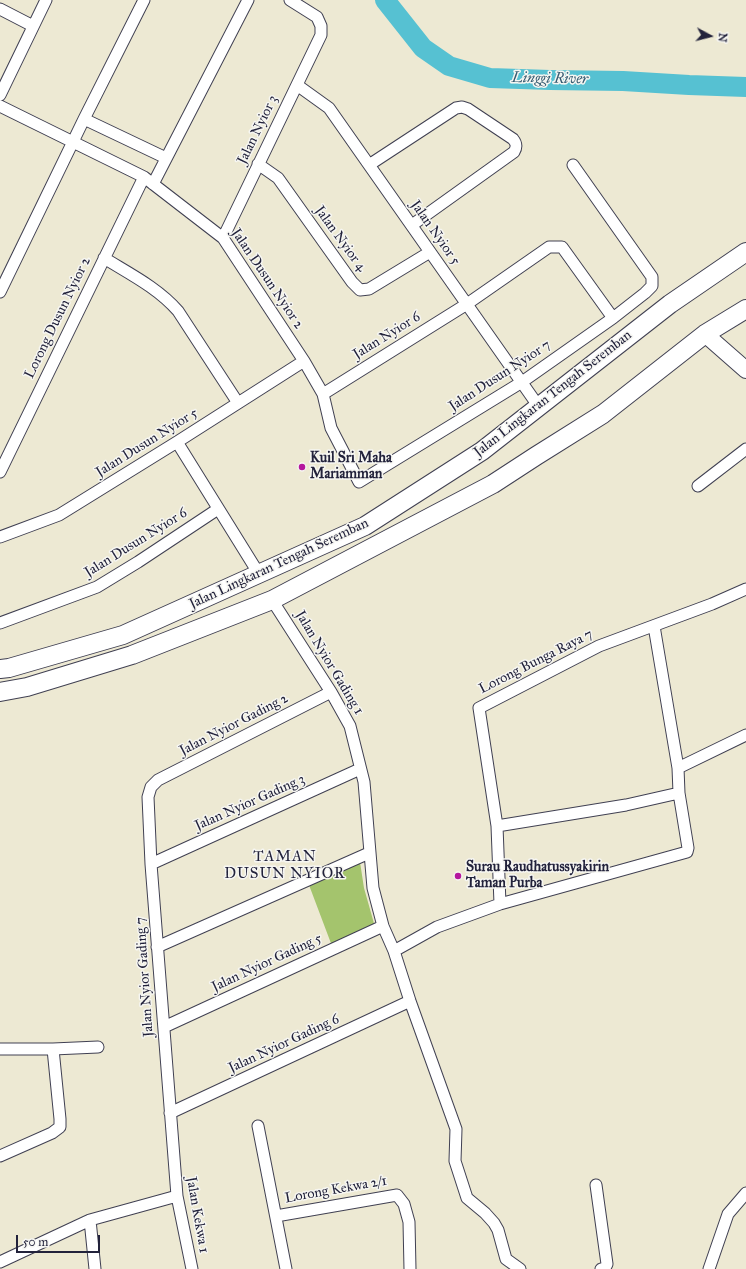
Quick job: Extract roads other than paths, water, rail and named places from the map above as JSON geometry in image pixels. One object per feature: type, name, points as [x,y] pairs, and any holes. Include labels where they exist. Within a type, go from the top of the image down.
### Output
[{"type":"main road","name":"Jalan Lingkaran Tengah Seremban","points":[[0,669],[10,668],[123,635],[365,526],[482,451],[670,304],[746,252]]},
{"type":"main road","name":"Jalan Lingkaran Tengah Seremban","points":[[0,692],[26,687],[132,655],[272,600],[494,484],[603,414],[705,334],[746,309]]},
{"type":"street","points":[[0,95],[46,0]]},
{"type":"street","points":[[0,292],[144,0]]},
{"type":"street","points":[[153,184],[248,0]]},
{"type":"street","name":"Jalan Nyior 3","points":[[223,238],[321,36],[322,26],[317,17],[290,0]]},
{"type":"street","points":[[0,9],[33,26]]},
{"type":"street","name":"Jalan Nyior 5","points":[[297,86],[329,108],[539,406]]},
{"type":"street","points":[[369,165],[456,108],[462,107],[468,109],[516,142],[514,152],[412,225]]},
{"type":"street","name":"Jalan Dusun Nyior 2","points":[[1,108],[144,177],[223,238],[304,361],[323,394],[331,428],[359,482]]},
{"type":"street","points":[[84,119],[166,158]]},
{"type":"street","name":"Jalan Nyior 4","points":[[258,164],[278,178],[352,282],[360,290],[369,289],[430,252]]},
{"type":"street","name":"Jalan Dusun Nyior 7","points":[[359,482],[522,382],[613,318],[652,286],[652,277],[573,165]]},
{"type":"street","name":"Lorong Dusun Nyior 2","points":[[0,472],[144,177]]},
{"type":"street","name":"Jalan Nyior 6","points":[[323,394],[467,304],[549,247],[562,247],[613,318]]},
{"type":"street","points":[[104,258],[153,288],[168,300],[178,311],[238,403]]},
{"type":"street","points":[[705,334],[746,370]]},
{"type":"street","name":"Jalan Dusun Nyior 5","points":[[0,536],[59,515],[304,361]]},
{"type":"street","points":[[177,442],[259,574]]},
{"type":"street","points":[[698,486],[746,449]]},
{"type":"street","name":"Jalan Dusun Nyior 6","points":[[0,623],[97,587],[138,562],[218,508]]},
{"type":"street","name":"Lorong Bunga Raya 7","points":[[500,904],[497,826],[479,708],[599,646],[712,604],[746,589]]},
{"type":"street","name":"Jalan Nyior Gading 1","points":[[272,600],[331,692],[350,726],[364,782],[373,888],[383,926],[394,951],[410,1001],[456,1129],[455,1161],[467,1198],[485,1213],[494,1223],[498,1230],[506,1259],[520,1269]]},
{"type":"street","points":[[394,951],[437,927],[500,904],[687,852],[688,848],[679,793],[678,768],[654,626]]},
{"type":"street","name":"Jalan Nyior Gading 2","points":[[152,787],[158,780],[331,692]]},
{"type":"street","points":[[678,768],[746,735]]},
{"type":"street","name":"Jalan Nyior Gading 3","points":[[151,864],[360,769]]},
{"type":"street","name":"Jalan Nyior Gading 7","points":[[152,787],[148,797],[151,864],[174,1166]]},
{"type":"street","points":[[497,826],[626,806],[679,793]]},
{"type":"street","points":[[158,948],[369,853]]},
{"type":"street","name":"Jalan Nyior Gading 5","points":[[164,1027],[383,926]]},
{"type":"street","name":"Jalan Nyior Gading 6","points":[[170,1114],[410,1001]]},
{"type":"street","points":[[0,1049],[98,1047]]},
{"type":"street","points":[[0,1156],[52,1133],[60,1127],[52,1049]]},
{"type":"street","points":[[258,1126],[286,1269]]},
{"type":"street","name":"Jalan Kekwa 1","points":[[174,1166],[177,1196],[192,1269]]},
{"type":"street","points":[[596,1186],[607,1264],[605,1268],[601,1269]]},
{"type":"street","points":[[709,1269],[728,1214],[746,1193]]},
{"type":"street","name":"Lorong Kekwa 2/1","points":[[276,1216],[397,1195],[404,1204],[409,1222],[410,1269]]},
{"type":"street","points":[[0,1262],[90,1220],[177,1196]]},
{"type":"street","points":[[90,1220],[95,1269]]},
{"type":"waterway","name":"Linggi River","points":[[385,0],[423,48],[449,66],[490,78],[623,81],[746,87]]},
{"type":"place","name":"Kuil Sri Maha Mariamman","points":[[302,467]]},
{"type":"place","name":"Surau Raudhatussyakirin Taman Purba","points":[[458,876]]},
{"type":"district","name":"TAMAN DUSUN NYIOR","points":[[285,866]]}]
